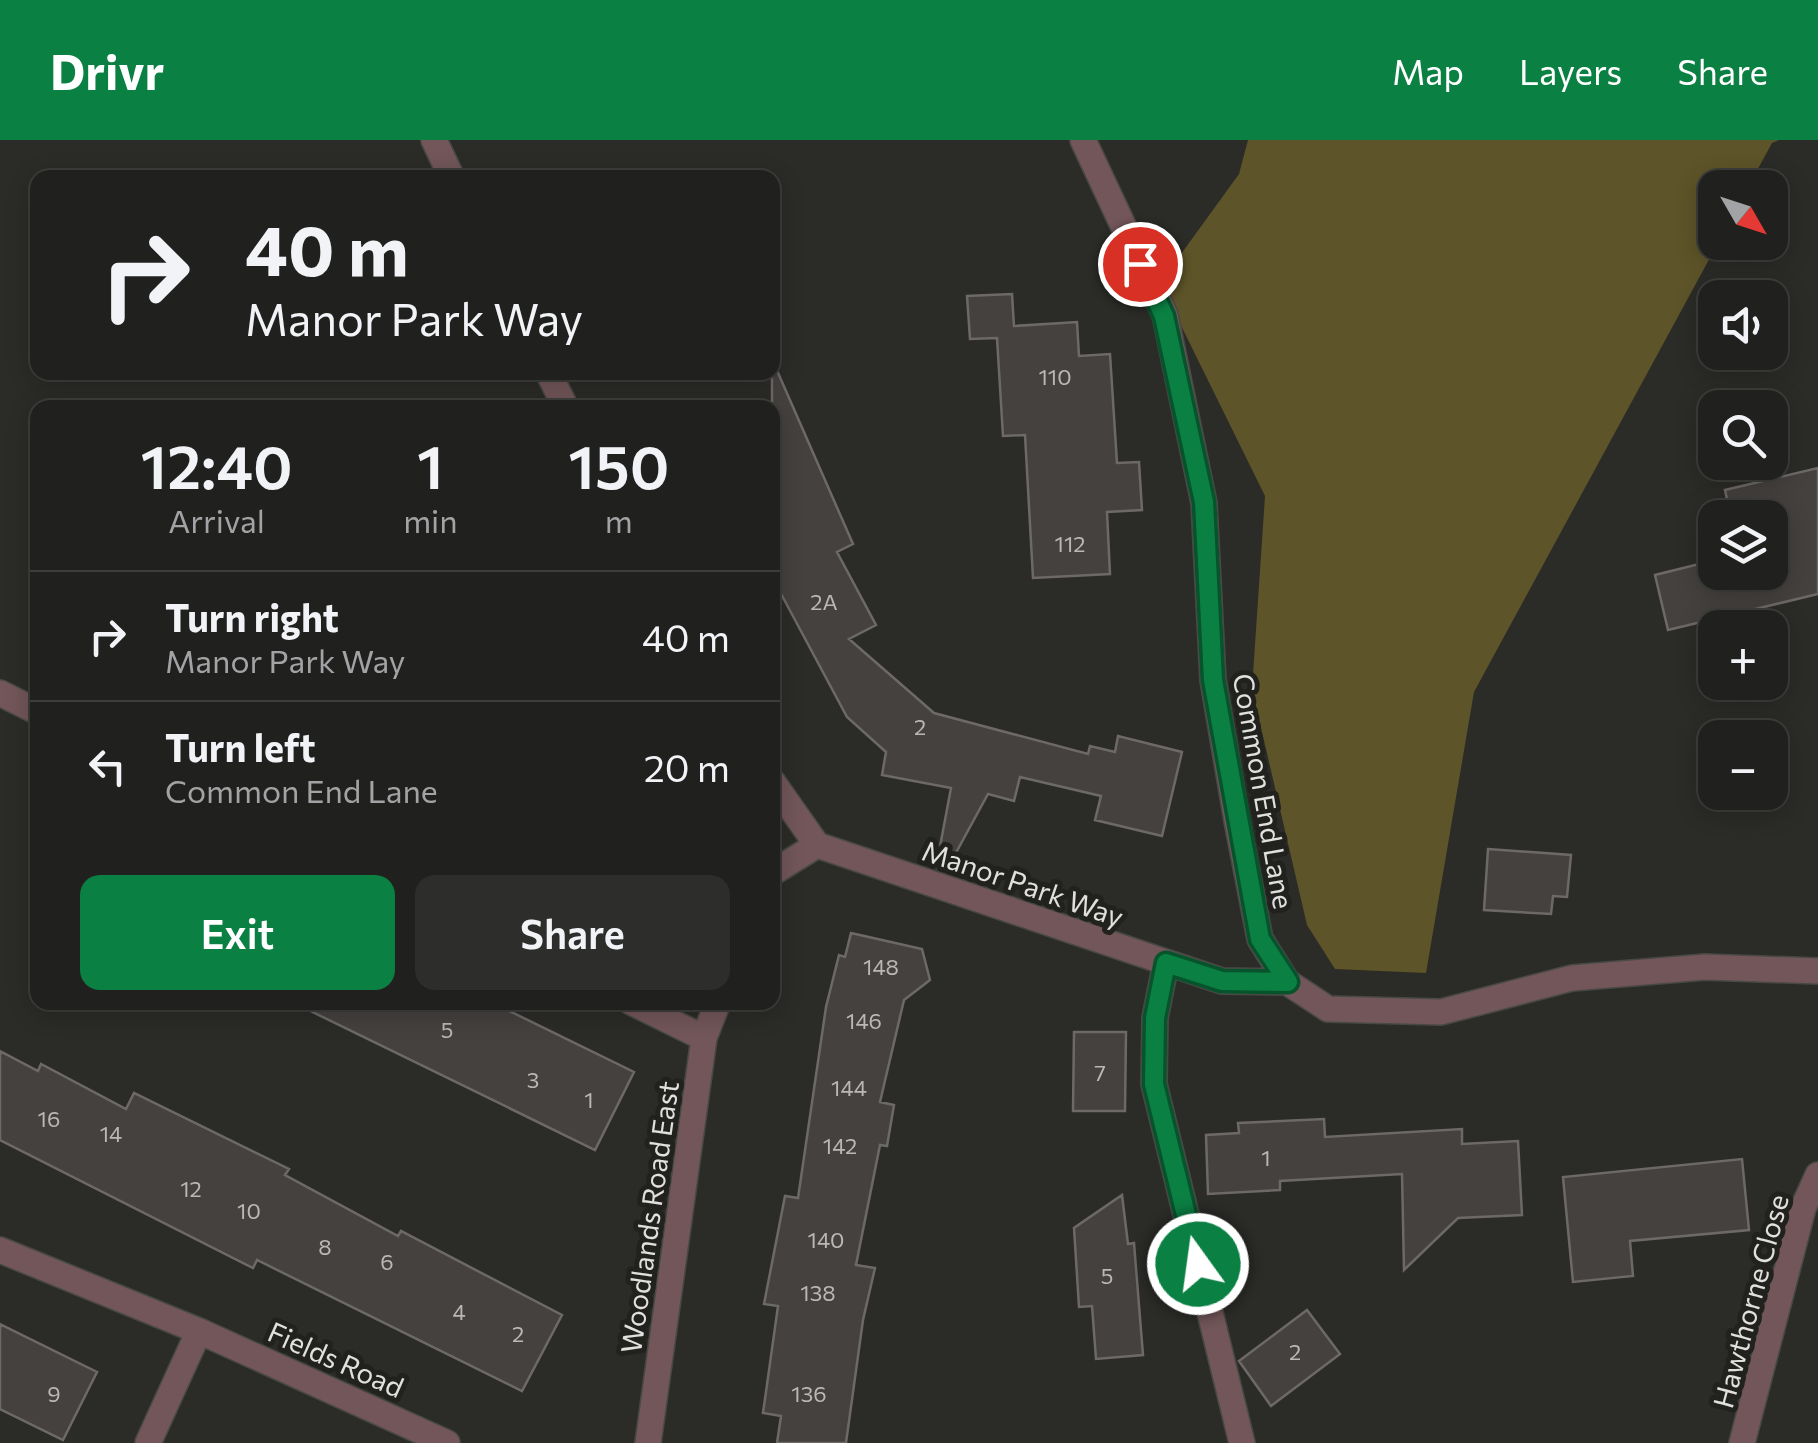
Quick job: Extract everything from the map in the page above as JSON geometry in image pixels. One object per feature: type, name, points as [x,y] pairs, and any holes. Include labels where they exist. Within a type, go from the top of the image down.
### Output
[{"type":"street","points":[[434,140],[448,170]]},
{"type":"street","name":"Common End Lane","points":[[1083,140],[1164,316],[1204,502],[1213,680],[1240,838],[1260,939],[1288,982],[1328,1009],[1441,1012],[1572,978],[1705,968],[1818,972]]},
{"type":"street","points":[[0,694],[30,708]]},
{"type":"street","points":[[780,792],[817,845],[780,868]]},
{"type":"street","name":"Manor Park Way","points":[[817,845],[1222,981],[1288,982]]},
{"type":"street","points":[[1166,963],[1155,1018],[1154,1084],[1242,1443]]},
{"type":"street","points":[[647,1010],[704,1038]]},
{"type":"street","name":"Woodlands Road East","points":[[648,1443],[704,1038],[715,1010]]},
{"type":"street","name":"Hawthorne Close","points":[[1742,1443],[1804,1208],[1818,1175]]},
{"type":"street","name":"Fields Road","points":[[0,1250],[199,1330],[448,1443]]},
{"type":"street","points":[[148,1443],[199,1330]]},
{"type":"shaded area","points":[[1248,140],[1779,140],[1772,143],[1757,170],[1698,170],[1698,260],[1709,260],[1474,692],[1426,973],[1335,969],[1307,925],[1252,689],[1265,496],[1160,283],[1239,174]]},
{"type":"building","points":[[1012,294],[1014,326],[1077,322],[1079,356],[1110,354],[1117,463],[1139,462],[1142,510],[1107,512],[1110,574],[1033,578],[1025,435],[1003,436],[997,338],[970,339],[967,296]]},
{"type":"building","points":[[780,377],[853,544],[837,552],[876,625],[849,639],[934,713],[1088,754],[1090,746],[1115,752],[1118,736],[1182,752],[1162,836],[1095,820],[1101,796],[1020,777],[1014,801],[988,794],[946,871],[936,868],[951,788],[882,775],[886,752],[847,717],[780,592],[780,400],[772,400],[772,380]]},
{"type":"building","points":[[1818,468],[1818,594],[1751,610],[1698,610],[1698,623],[1668,630],[1655,575],[1698,564],[1698,590],[1788,590],[1788,500],[1727,500],[1725,490],[1767,480],[1788,480],[1788,475]]},
{"type":"building","points":[[1488,849],[1571,855],[1567,897],[1553,896],[1551,914],[1484,910]]},
{"type":"building","points":[[851,933],[922,949],[930,980],[904,1000],[880,1102],[894,1105],[887,1146],[880,1145],[856,1265],[875,1268],[863,1320],[846,1443],[777,1443],[781,1416],[763,1413],[778,1306],[764,1304],[785,1196],[798,1198],[826,1007],[839,955],[845,957]]},
{"type":"building","points":[[308,1010],[507,1010],[634,1072],[595,1150]]},
{"type":"building","points":[[1074,1032],[1126,1032],[1125,1111],[1073,1111]]},
{"type":"building","points":[[0,1051],[38,1071],[41,1064],[126,1109],[134,1093],[289,1169],[285,1175],[398,1236],[401,1231],[562,1315],[522,1391],[257,1260],[253,1268],[0,1140]]},
{"type":"building","points":[[1324,1119],[1325,1137],[1462,1129],[1462,1144],[1518,1141],[1522,1215],[1458,1218],[1404,1270],[1402,1174],[1280,1181],[1280,1190],[1208,1194],[1206,1135],[1239,1133],[1238,1123]]},
{"type":"building","points":[[1742,1159],[1749,1230],[1630,1241],[1633,1276],[1573,1282],[1563,1177]]},
{"type":"building","points":[[1122,1195],[1128,1244],[1134,1243],[1143,1355],[1096,1359],[1092,1306],[1079,1307],[1074,1228]]},
{"type":"building","points":[[1307,1310],[1340,1354],[1271,1406],[1239,1361]]},
{"type":"building","points":[[0,1324],[97,1372],[63,1440],[0,1409]]},
{"type":"route","points":[[1140,264],[1164,316],[1204,502],[1213,680],[1260,939],[1288,982],[1222,981],[1166,963],[1155,1018],[1154,1084],[1198,1264]]}]
